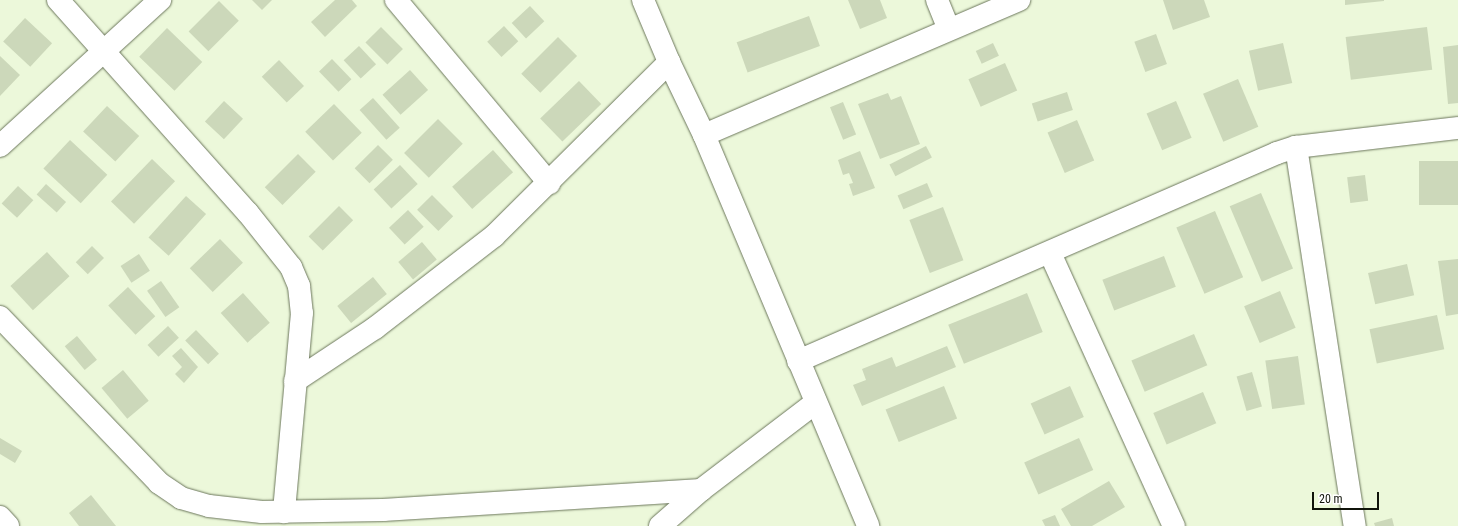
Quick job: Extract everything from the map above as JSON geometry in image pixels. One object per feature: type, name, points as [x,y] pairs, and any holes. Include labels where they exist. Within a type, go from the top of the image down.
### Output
[{"type":"main road","points":[[58,0],[248,214],[291,267],[299,286],[302,313],[284,512]]},
{"type":"main road","points":[[0,146],[160,0]]},
{"type":"main road","points":[[396,0],[549,183]]},
{"type":"main road","points":[[643,0],[669,62],[704,135],[815,403],[868,526]]},
{"type":"main road","points":[[937,0],[949,29]]},
{"type":"main road","points":[[704,135],[1019,0]]},
{"type":"main road","points":[[296,381],[375,328],[494,236],[669,62]]},
{"type":"main road","points":[[798,361],[1050,253],[1277,153],[1296,147],[1458,128]]},
{"type":"main road","points":[[1296,147],[1355,526]]},
{"type":"main road","points":[[1050,253],[1174,526]]},
{"type":"main road","points":[[0,317],[159,483],[181,498],[209,506],[262,512],[383,510],[701,490]]},
{"type":"main road","points":[[660,526],[701,490],[815,403]]},
{"type":"main road","points":[[0,517],[8,526]]},
{"type":"building","points":[[252,0],[272,0],[262,10]]},
{"type":"building","points":[[335,0],[352,0],[357,6],[325,37],[311,22]]},
{"type":"building","points":[[848,0],[880,0],[887,18],[860,29]]},
{"type":"building","points":[[1163,0],[1204,0],[1210,17],[1173,30]]},
{"type":"building","points":[[1345,0],[1384,0],[1384,1],[1345,5]]},
{"type":"building","points":[[219,1],[239,21],[208,51],[189,31]]},
{"type":"building","points":[[530,6],[544,21],[526,38],[512,23]]},
{"type":"building","points":[[809,16],[820,46],[748,72],[737,42]]},
{"type":"building","points":[[25,18],[52,43],[30,67],[3,41]]},
{"type":"building","points":[[504,26],[518,41],[502,57],[487,42]]},
{"type":"building","points":[[381,27],[403,49],[387,64],[365,43]]},
{"type":"building","points":[[1427,27],[1432,70],[1351,80],[1346,37]]},
{"type":"building","points":[[167,28],[202,62],[174,91],[139,57]]},
{"type":"building","points":[[1156,34],[1167,64],[1145,72],[1134,42]]},
{"type":"building","points":[[558,37],[577,56],[540,93],[521,74]]},
{"type":"building","points":[[993,43],[999,56],[982,64],[976,51]]},
{"type":"building","points":[[1283,43],[1292,83],[1258,91],[1249,51]]},
{"type":"building","points":[[1458,45],[1458,103],[1448,104],[1443,47]]},
{"type":"building","points":[[359,46],[376,64],[361,79],[344,60]]},
{"type":"building","points":[[0,56],[20,75],[0,96]]},
{"type":"building","points":[[332,59],[351,79],[339,92],[319,72]]},
{"type":"building","points":[[279,60],[304,86],[287,103],[262,77]]},
{"type":"building","points":[[1005,63],[1017,90],[981,107],[968,79]]},
{"type":"building","points":[[410,70],[428,90],[401,115],[383,95]]},
{"type":"building","points":[[1238,79],[1258,127],[1223,142],[1203,94]]},
{"type":"building","points":[[579,81],[601,104],[562,142],[540,119]]},
{"type":"building","points":[[1067,92],[1073,110],[1038,122],[1032,103]]},
{"type":"building","points":[[888,93],[891,100],[901,96],[920,144],[880,159],[858,104]]},
{"type":"building","points":[[373,98],[400,128],[386,140],[360,110]]},
{"type":"building","points":[[224,101],[243,119],[224,139],[205,121]]},
{"type":"building","points":[[1176,101],[1192,138],[1162,150],[1147,114]]},
{"type":"building","points":[[843,102],[856,134],[843,140],[830,107]]},
{"type":"building","points":[[334,104],[362,133],[333,161],[305,132]]},
{"type":"building","points":[[107,106],[139,136],[115,162],[83,132]]},
{"type":"building","points":[[438,119],[463,144],[429,178],[404,153]]},
{"type":"building","points":[[1077,120],[1094,161],[1065,173],[1048,133]]},
{"type":"building","points":[[70,140],[107,175],[81,203],[43,169]]},
{"type":"building","points":[[378,145],[393,160],[370,183],[355,168]]},
{"type":"building","points":[[926,146],[932,158],[895,176],[889,165]]},
{"type":"building","points":[[493,150],[513,172],[472,209],[452,187]]},
{"type":"building","points":[[860,151],[875,188],[853,196],[849,184],[853,183],[849,173],[843,175],[838,160]]},
{"type":"building","points":[[298,154],[316,172],[282,205],[265,187]]},
{"type":"building","points":[[152,159],[175,181],[134,224],[111,201]]},
{"type":"building","points":[[1419,161],[1458,161],[1458,205],[1419,205]]},
{"type":"building","points":[[400,165],[418,184],[391,209],[374,190]]},
{"type":"building","points":[[1365,175],[1368,201],[1350,203],[1347,177]]},
{"type":"building","points":[[927,183],[933,197],[903,209],[898,196]]},
{"type":"building","points":[[46,184],[66,202],[57,212],[37,194]]},
{"type":"building","points":[[18,186],[33,200],[17,218],[2,204]]},
{"type":"building","points":[[1261,193],[1293,268],[1262,282],[1230,206]]},
{"type":"building","points":[[432,195],[453,216],[438,231],[417,210]]},
{"type":"building","points":[[186,196],[206,214],[169,256],[149,238]]},
{"type":"building","points":[[339,206],[353,220],[323,251],[309,236]]},
{"type":"building","points":[[943,207],[963,260],[930,273],[909,220]]},
{"type":"building","points":[[408,210],[424,227],[405,245],[389,228]]},
{"type":"building","points":[[1215,211],[1243,277],[1204,294],[1176,227]]},
{"type":"building","points":[[220,239],[243,263],[213,292],[190,268]]},
{"type":"building","points":[[422,242],[437,260],[413,280],[398,262]]},
{"type":"building","points":[[92,246],[104,258],[88,274],[76,262]]},
{"type":"building","points":[[47,252],[70,276],[33,310],[10,286]]},
{"type":"building","points":[[139,254],[150,271],[131,283],[121,266]]},
{"type":"building","points":[[1164,256],[1176,287],[1114,310],[1102,280]]},
{"type":"building","points":[[1458,259],[1458,314],[1446,316],[1438,261]]},
{"type":"building","points":[[1407,264],[1414,295],[1375,304],[1368,273]]},
{"type":"building","points":[[373,277],[387,294],[351,323],[337,306]]},
{"type":"building","points":[[161,281],[179,307],[165,317],[147,291]]},
{"type":"building","points":[[128,287],[155,316],[136,335],[108,305]]},
{"type":"building","points":[[1280,291],[1296,328],[1260,343],[1244,306]]},
{"type":"building","points":[[243,293],[270,323],[247,343],[221,313]]},
{"type":"building","points":[[1027,293],[1043,332],[964,364],[948,325]]},
{"type":"building","points":[[1437,315],[1444,349],[1377,364],[1370,329]]},
{"type":"building","points":[[168,326],[179,338],[158,357],[148,345]]},
{"type":"building","points":[[196,330],[219,354],[208,364],[185,340]]},
{"type":"building","points":[[1194,334],[1207,365],[1145,392],[1131,361]]},
{"type":"building","points":[[77,336],[97,360],[85,370],[65,346]]},
{"type":"building","points":[[947,346],[956,367],[862,406],[853,385],[866,380],[862,369],[892,357],[896,367]]},
{"type":"building","points":[[181,348],[198,367],[184,383],[175,374],[182,367],[172,356]]},
{"type":"building","points":[[1298,356],[1305,405],[1272,409],[1265,361]]},
{"type":"building","points":[[123,370],[149,401],[127,419],[102,388]]},
{"type":"building","points":[[1252,372],[1262,407],[1247,411],[1237,376]]},
{"type":"building","points":[[944,386],[957,418],[899,442],[886,410]]},
{"type":"building","points":[[1070,386],[1084,417],[1045,435],[1031,403]]},
{"type":"building","points":[[1203,392],[1216,423],[1167,444],[1153,413]]},
{"type":"building","points":[[0,438],[22,451],[15,463],[0,454]]},
{"type":"building","points":[[1079,438],[1093,470],[1038,494],[1024,462]]},
{"type":"building","points":[[1109,481],[1125,507],[1092,526],[1071,526],[1061,509]]},
{"type":"building","points":[[91,495],[116,526],[79,526],[69,513]]},
{"type":"building","points":[[1055,515],[1060,526],[1045,526],[1042,520]]},
{"type":"building","points":[[1392,518],[1394,526],[1375,526],[1374,523]]}]
